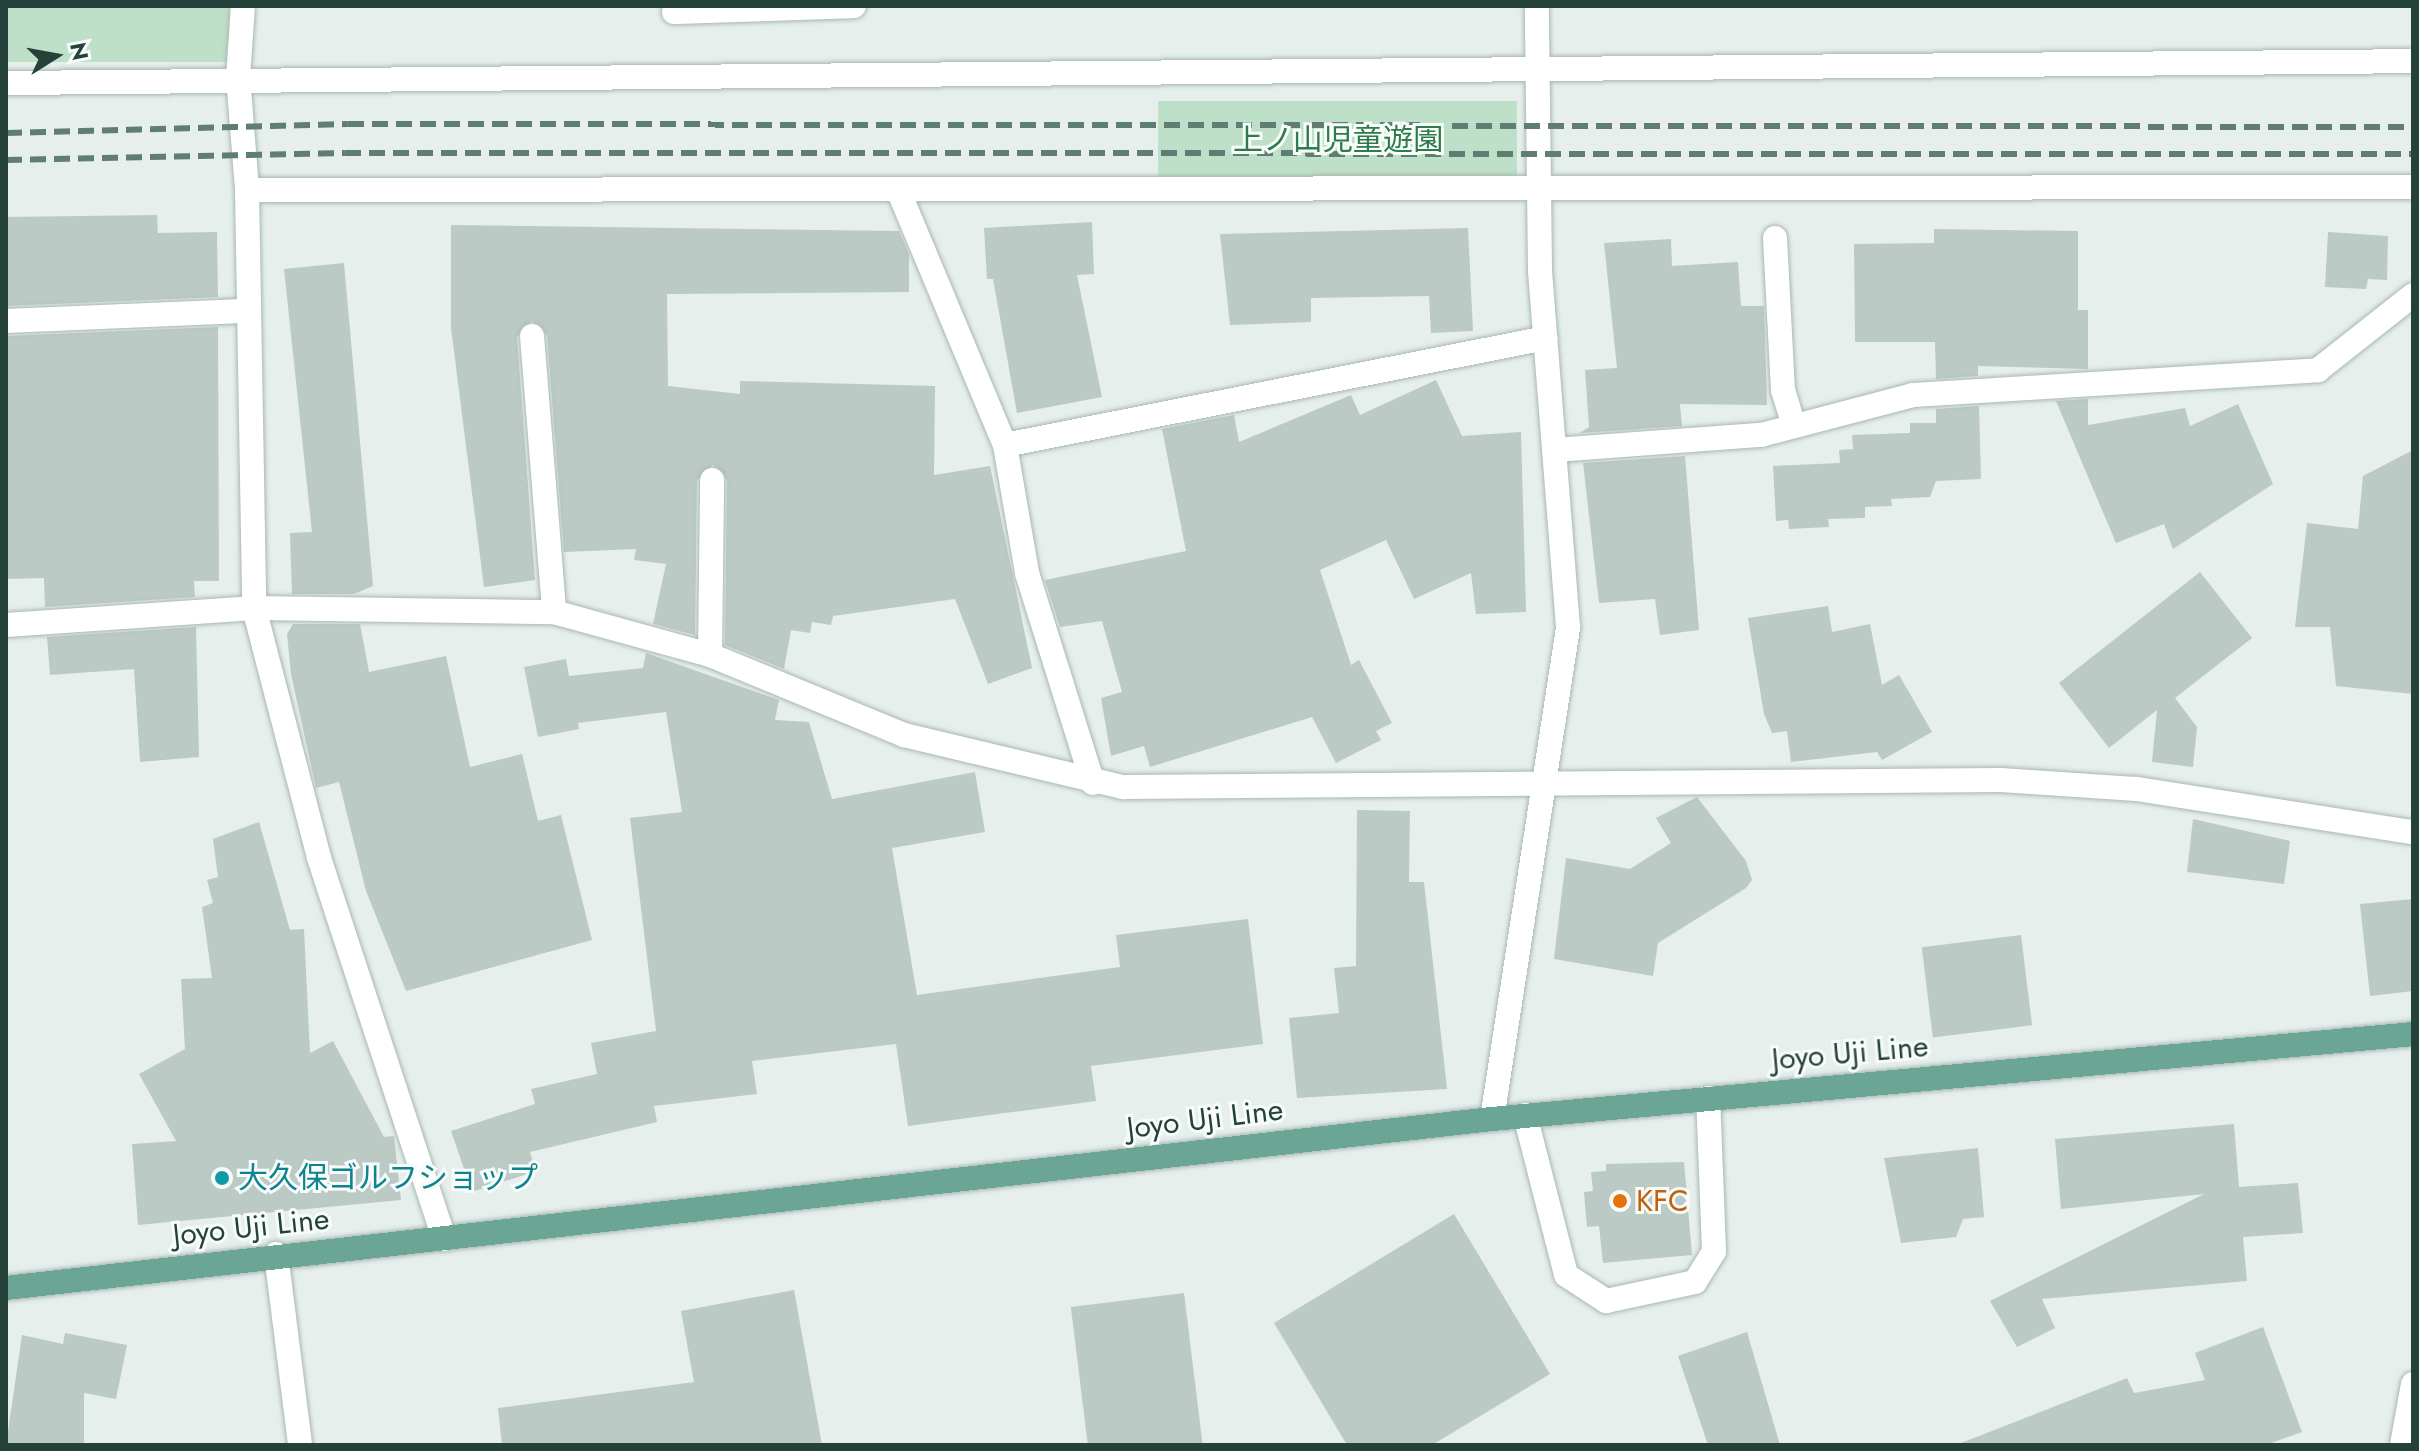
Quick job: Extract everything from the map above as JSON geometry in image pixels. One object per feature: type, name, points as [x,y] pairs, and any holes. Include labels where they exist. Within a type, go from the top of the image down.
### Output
[{"type":"main road","name":"Joyo Uji Line","points":[[6,1288],[276,1254],[444,1239],[1525,1115],[2413,1034]]},
{"type":"street","points":[[243,6],[238,77],[247,190],[254,608],[319,858],[444,1239]]},
{"type":"street","points":[[674,12],[854,6]]},
{"type":"street","points":[[1492,1119],[1548,779],[1568,627],[1546,338],[1539,190],[1537,6]]},
{"type":"street","points":[[6,83],[238,77],[2413,61]]},
{"type":"street","points":[[247,190],[899,192],[2413,187]]},
{"type":"street","points":[[899,192],[1005,445],[1027,573],[1093,783]]},
{"type":"street","points":[[1775,238],[1783,390],[1793,422]]},
{"type":"street","points":[[1555,450],[1761,435],[1793,422],[1913,395],[2318,370],[2413,295]]},
{"type":"street","points":[[6,321],[249,311]]},
{"type":"street","points":[[532,336],[554,612]]},
{"type":"street","points":[[1005,445],[1546,338]]},
{"type":"street","points":[[710,655],[712,480]]},
{"type":"street","points":[[6,625],[254,608],[554,612],[710,655],[904,735],[1093,783],[1548,779],[2001,780],[2152,791],[2413,832]]},
{"type":"street","points":[[1525,1115],[1566,1275],[1606,1301],[1695,1282],[1714,1251],[1708,1098]]},
{"type":"street","points":[[276,1254],[300,1445]]},
{"type":"street","points":[[2402,1445],[2413,1384]]},
{"type":"green space","points":[[6,6],[229,6],[229,62],[6,62]]},
{"type":"green space","name":"上ノ山児童遊園","points":[[1158,101],[1517,101],[1517,180],[1158,180]]},
{"type":"building","points":[[157,215],[158,233],[217,232],[218,297],[6,306],[6,217]]},
{"type":"building","points":[[1092,222],[1094,274],[1077,275],[1102,397],[1017,413],[993,279],[987,279],[984,228]]},
{"type":"building","points":[[451,225],[899,231],[909,254],[909,292],[667,294],[668,386],[740,394],[740,381],[935,386],[934,475],[990,466],[1032,668],[988,684],[955,599],[833,616],[831,625],[812,622],[810,633],[791,630],[784,669],[725,645],[727,480],[713,465],[697,480],[695,635],[653,624],[666,564],[634,560],[636,549],[564,552],[547,335],[532,321],[517,337],[535,580],[484,587],[451,328]]},
{"type":"building","points":[[1468,228],[1473,331],[1431,333],[1429,296],[1311,298],[1311,322],[1230,325],[1220,234]]},
{"type":"building","points":[[1934,229],[2078,231],[2078,310],[2088,310],[2088,369],[1978,366],[1978,376],[1936,379],[1935,342],[1855,342],[1854,244],[1934,243]]},
{"type":"building","points":[[2328,232],[2388,236],[2387,280],[2368,279],[2366,289],[2325,287]]},
{"type":"building","points":[[1671,239],[1672,266],[1738,262],[1741,306],[1764,306],[1767,405],[1680,404],[1682,426],[1580,433],[1589,427],[1585,370],[1617,368],[1604,243]]},
{"type":"building","points":[[344,263],[373,586],[354,594],[292,594],[290,533],[312,532],[284,269]]},
{"type":"building","points":[[218,327],[219,581],[194,581],[195,597],[45,607],[44,578],[6,579],[6,336]]},
{"type":"building","points":[[1436,380],[1462,436],[1521,432],[1526,612],[1476,614],[1471,573],[1414,599],[1386,540],[1320,570],[1351,665],[1359,660],[1392,723],[1376,731],[1381,740],[1336,763],[1312,717],[1150,767],[1144,746],[1111,756],[1101,698],[1122,692],[1102,621],[1060,627],[1045,580],[1186,551],[1162,429],[1234,415],[1239,442],[1351,395],[1360,415]]},
{"type":"building","points":[[2088,399],[2088,425],[2185,408],[2190,426],[2238,404],[2273,484],[2173,549],[2164,524],[2116,543],[2056,401]]},
{"type":"building","points":[[1979,406],[1981,479],[1936,481],[1930,497],[1891,499],[1892,506],[1865,507],[1865,518],[1828,519],[1829,527],[1789,529],[1788,520],[1776,521],[1773,466],[1840,463],[1839,450],[1853,449],[1852,435],[1910,433],[1910,423],[1936,423],[1936,409]]},
{"type":"building","points":[[2413,450],[2413,694],[2336,686],[2330,627],[2295,627],[2307,523],[2358,529],[2363,476]]},
{"type":"building","points":[[1685,456],[1699,630],[1660,635],[1655,599],[1599,603],[1583,463]]},
{"type":"building","points":[[2200,572],[2252,638],[2175,698],[2197,727],[2193,767],[2152,762],[2157,710],[2109,748],[2059,683]]},
{"type":"building","points":[[1828,606],[1832,632],[1870,624],[1882,685],[1899,675],[1932,732],[1882,760],[1877,752],[1791,762],[1787,731],[1772,733],[1764,714],[1748,618]]},
{"type":"building","points":[[293,624],[360,624],[369,672],[446,656],[470,767],[522,754],[538,821],[561,815],[592,940],[406,991],[366,891],[339,782],[316,788],[291,674],[287,634]]},
{"type":"building","points":[[196,627],[199,757],[140,762],[134,669],[50,675],[47,637]]},
{"type":"building","points":[[646,653],[779,700],[775,720],[809,722],[832,799],[975,772],[985,832],[892,848],[917,995],[1120,967],[1116,935],[1248,919],[1263,1044],[1091,1066],[1096,1101],[908,1126],[896,1044],[752,1061],[757,1094],[654,1106],[657,1122],[530,1152],[536,1171],[472,1192],[451,1131],[535,1104],[531,1089],[597,1074],[591,1043],[656,1031],[630,818],[682,812],[666,712],[578,723],[579,729],[538,737],[524,667],[566,659],[569,676],[643,668]]},
{"type":"building","points":[[1697,797],[1746,861],[1752,880],[1746,888],[1658,943],[1653,976],[1554,959],[1566,858],[1630,869],[1671,843],[1656,818]]},
{"type":"building","points":[[1357,810],[1410,811],[1409,882],[1424,882],[1447,1089],[1297,1098],[1289,1018],[1339,1013],[1334,968],[1356,966]]},
{"type":"building","points":[[2193,819],[2290,841],[2284,884],[2187,872]]},
{"type":"building","points":[[259,822],[290,930],[304,929],[310,1053],[333,1041],[384,1137],[394,1136],[401,1200],[138,1225],[132,1144],[176,1141],[139,1074],[185,1049],[181,979],[212,978],[202,907],[213,903],[207,880],[218,877],[213,839]]},
{"type":"building","points":[[2413,899],[2413,991],[2370,996],[2360,904]]},
{"type":"building","points":[[2021,935],[2032,1025],[1933,1038],[1922,947]]},
{"type":"building","points":[[2234,1124],[2239,1187],[2298,1183],[2303,1233],[2243,1237],[2247,1281],[2042,1299],[2055,1328],[2017,1347],[1990,1301],[2204,1194],[2061,1209],[2055,1139]]},
{"type":"building","points":[[1978,1148],[1984,1217],[1963,1219],[1956,1237],[1901,1243],[1884,1158]]},
{"type":"building","points":[[1684,1162],[1692,1255],[1603,1263],[1599,1226],[1587,1227],[1584,1192],[1593,1191],[1591,1172],[1606,1171],[1606,1164]]},
{"type":"building","points":[[1454,1214],[1550,1374],[1432,1445],[1347,1445],[1274,1323]]},
{"type":"building","points":[[794,1290],[822,1445],[502,1445],[498,1408],[694,1382],[681,1311]]},
{"type":"building","points":[[1184,1293],[1203,1445],[1088,1445],[1071,1307]]},
{"type":"building","points":[[2263,1327],[2302,1432],[2266,1445],[1956,1445],[2127,1378],[2134,1393],[2205,1380],[2195,1353]]},
{"type":"building","points":[[1747,1332],[1780,1445],[1708,1445],[1678,1356]]},
{"type":"building","points":[[65,1333],[127,1345],[116,1399],[84,1393],[84,1445],[6,1445],[22,1335],[63,1344]]},
{"type":"railway","points":[[6,133],[348,124],[2413,127]]},
{"type":"railway","points":[[6,160],[345,153],[2413,154]]},
{"type":"place","name":"大久保ゴルフショップ","points":[[222,1178]]},
{"type":"place","name":"KFC","points":[[1620,1201]]}]
